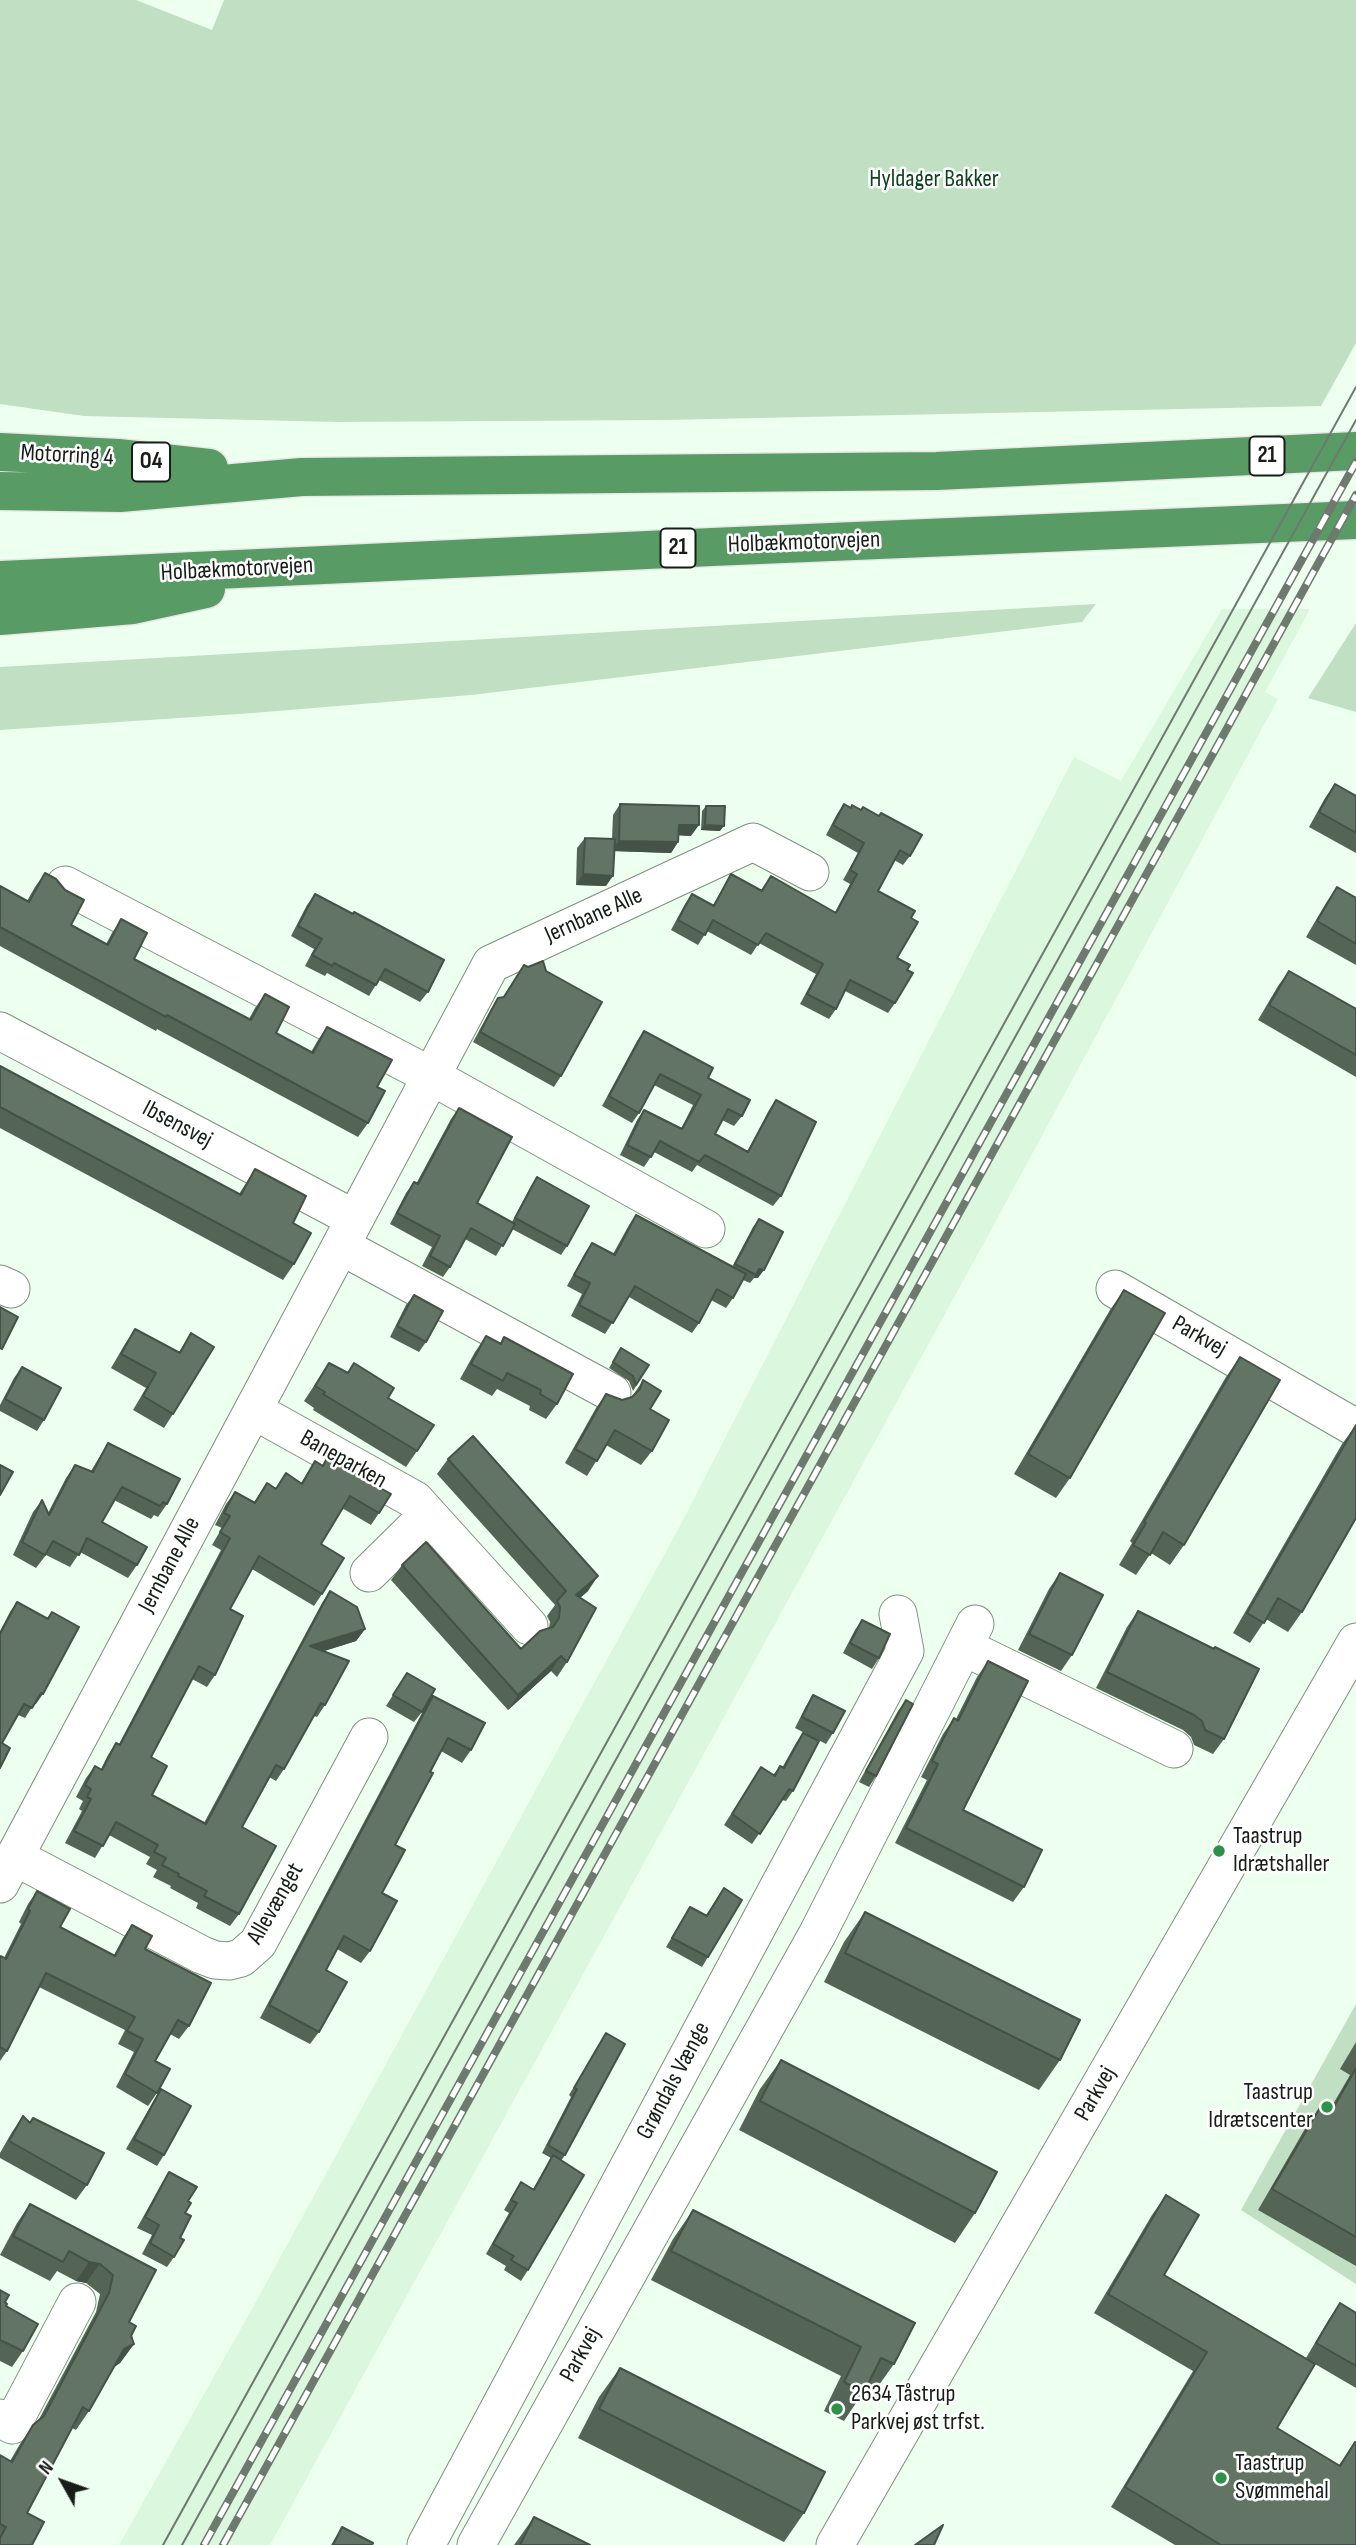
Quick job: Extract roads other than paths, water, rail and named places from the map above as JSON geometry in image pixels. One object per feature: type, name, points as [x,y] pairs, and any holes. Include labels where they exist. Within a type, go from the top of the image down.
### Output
[{"type":"highway","name":"21","points":[[0,491],[120,493],[302,477],[937,471],[1356,451]]},
{"type":"highway","name":"Motorring 4","points":[[0,452],[118,458],[302,477]]},
{"type":"highway","name":"Holbækmotorvejen","points":[[0,580],[1356,520]]},
{"type":"highway","points":[[0,616],[133,605],[311,567]]},
{"type":"street","name":"Jernbane Alle","points":[[7,1871],[487,971],[496,961],[753,842],[810,872]]},
{"type":"street","points":[[65,884],[431,1076],[706,1230]]},
{"type":"street","name":"Ibsensvej","points":[[0,1031],[348,1233]]},
{"type":"street","points":[[348,1233],[612,1393]]},
{"type":"street","name":"Parkvej","points":[[1115,1289],[1356,1428]]},
{"type":"street","name":"Baneparken","points":[[253,1410],[415,1500],[529,1626]]},
{"type":"street","points":[[369,1573],[428,1515]]},
{"type":"street","name":"Grøndals Vænge","points":[[426,2545],[905,1651],[898,1614]]},
{"type":"street","name":"Parkvej","points":[[476,2545],[818,1933],[970,1635],[1174,1749]]},
{"type":"street","name":"Parkvej","points":[[835,2545],[1356,1642]]},
{"type":"street","name":"Allevænget","points":[[7,1871],[215,1960],[241,1958],[258,1943],[369,1737]]},
{"type":"street","points":[[1,2423],[12,2425],[77,2302]]},
{"type":"tram line","points":[[163,2545],[1356,387]]},
{"type":"tram line","points":[[182,2545],[1356,420]]},
{"type":"railway","points":[[204,2545],[1356,462]]},
{"type":"railway","points":[[223,2545],[1356,495]]},
{"type":"place","name":"Taastrup Idrætshaller","points":[[1219,1851]]},
{"type":"place","name":"Taastrup Idrætscenter","points":[[1327,2107]]},
{"type":"place","name":"2634 Tåstrup Parkvej øst trfst.","points":[[837,2409]]},
{"type":"place","name":"Taastrup Svømmehal","points":[[1221,2478]]},
{"type":"park label","name":"Hyldager Bakker","points":[[934,180]]}]
